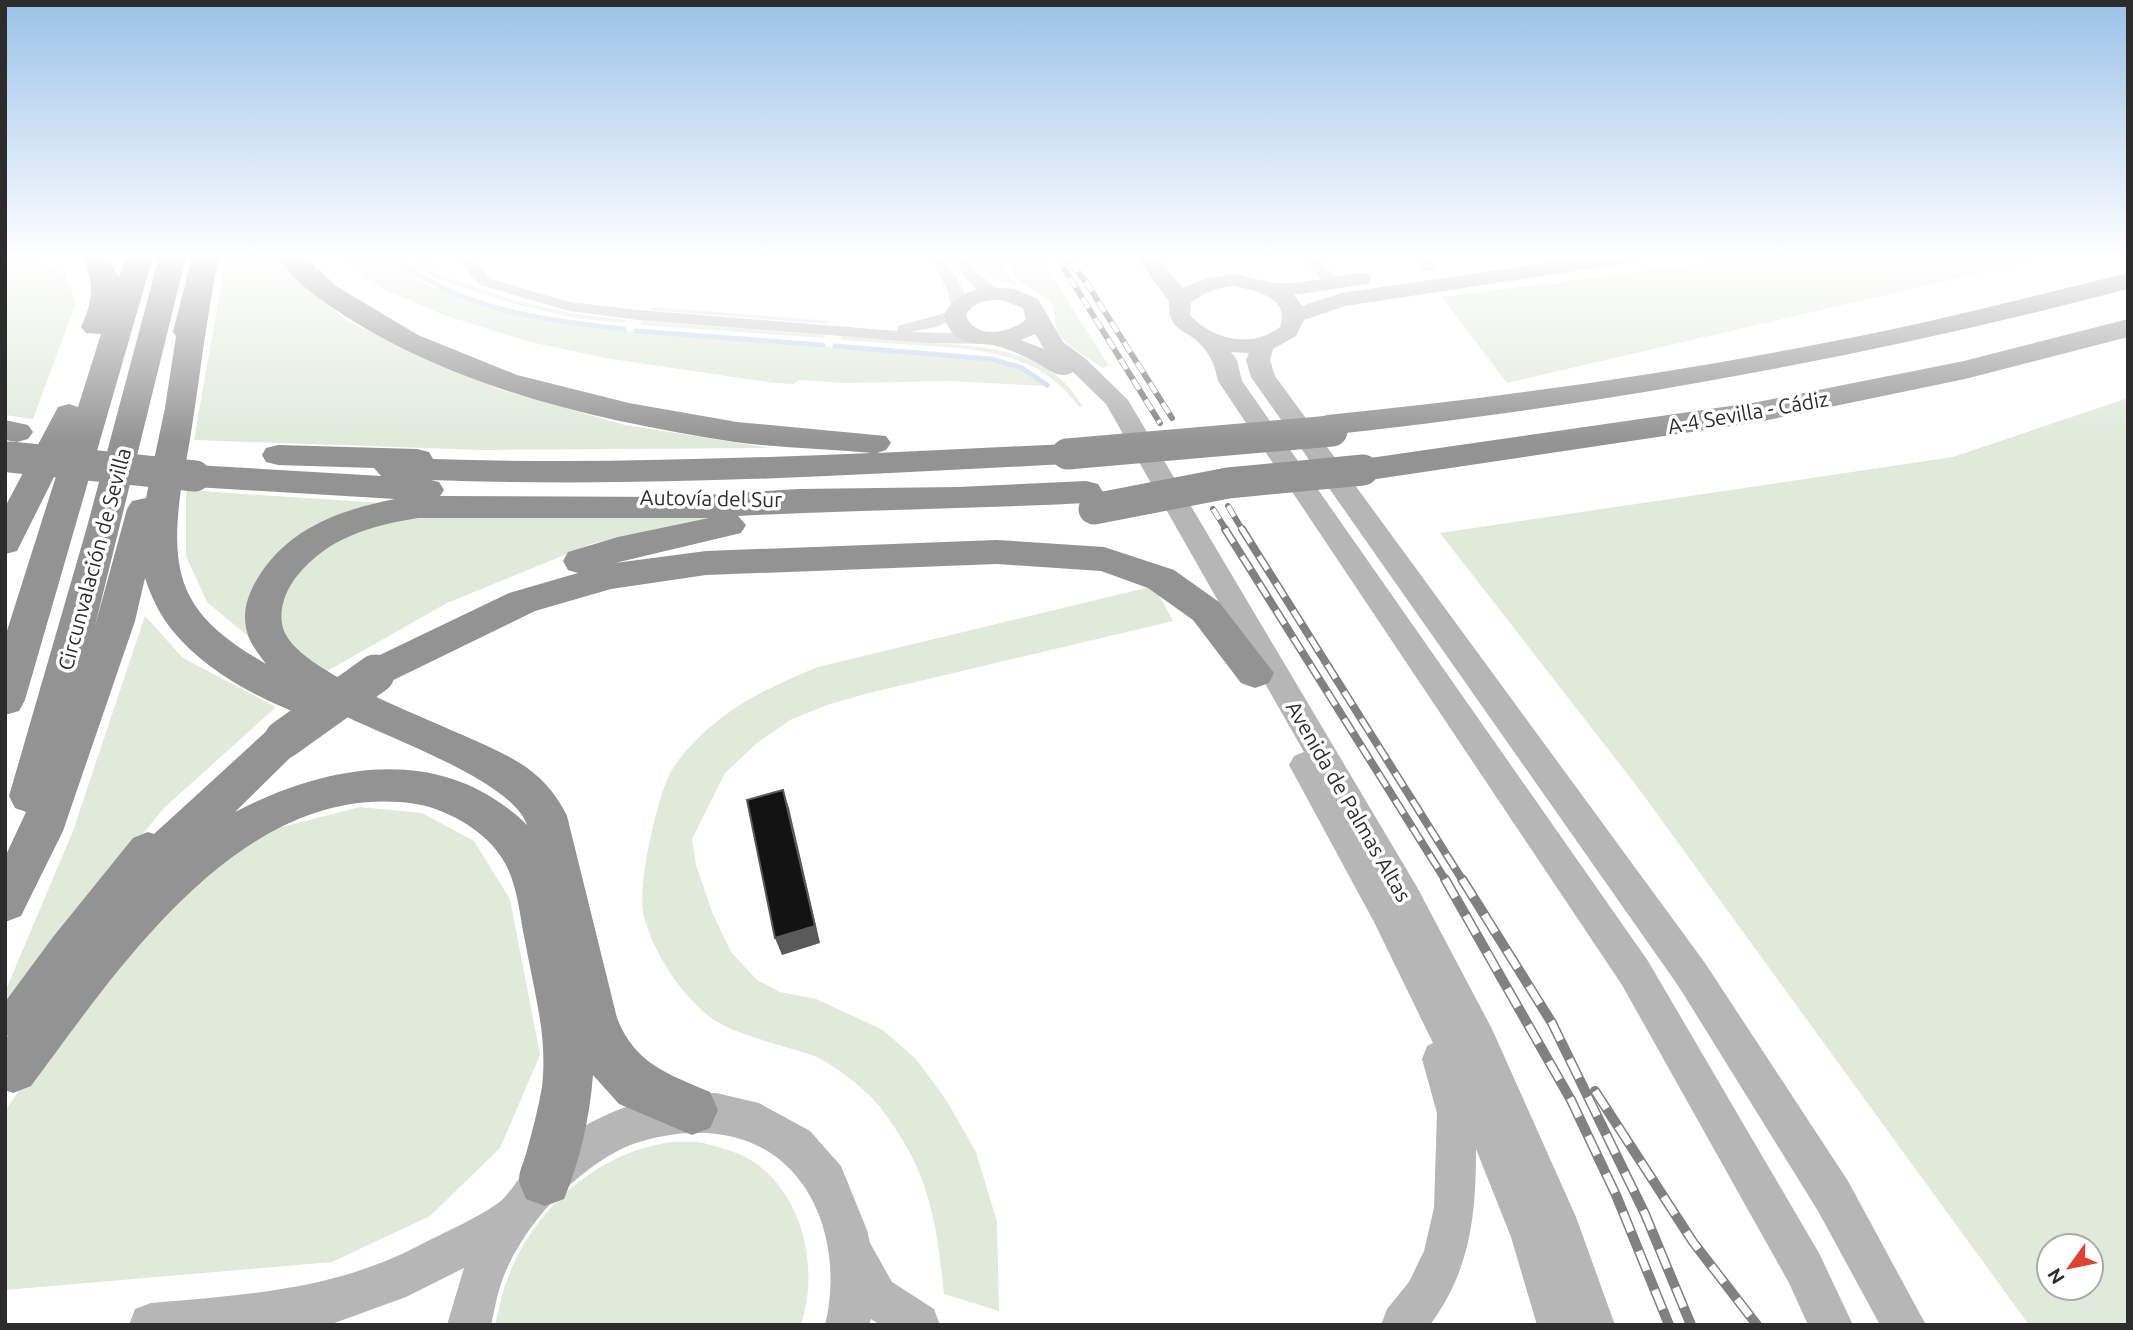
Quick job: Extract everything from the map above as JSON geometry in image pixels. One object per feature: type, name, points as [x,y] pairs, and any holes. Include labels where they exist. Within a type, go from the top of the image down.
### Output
[{"type":"highway","points":[[95,319],[95,328]]},
{"type":"highway","points":[[30,614],[39,527],[69,414],[99,319]]},
{"type":"highway","name":"Circunvalación de Sevilla","points":[[5,700],[120,319]]},
{"type":"highway","name":"Circunvalación de Sevilla","points":[[5,857],[28,803],[104,527],[156,319]]},
{"type":"highway","points":[[5,902],[41,831],[117,621],[191,319]]},
{"type":"highway","points":[[193,319],[181,407],[166,478],[158,555],[170,599],[216,651],[254,676],[302,699],[415,744],[491,784],[535,824],[557,857]]},
{"type":"highway","points":[[371,319],[408,341],[506,381],[629,413],[737,432],[891,444],[1063,447]]},
{"type":"highway","points":[[10,442],[196,461],[397,468],[771,468],[1063,447],[1467,409],[1636,386],[1810,356],[1978,319]]},
{"type":"highway","name":"A-4 Sevilla - Cádiz","points":[[1090,500],[1363,470],[1572,442],[1758,412],[1965,370],[2128,328]]},
{"type":"highway","points":[[5,542],[69,414]]},
{"type":"highway","name":"Autovía del Sur","points":[[196,461],[482,493],[823,500],[1090,500]]},
{"type":"highway","points":[[692,1110],[637,1086],[606,1053],[593,1017],[547,816],[533,796],[500,771],[315,682],[279,655],[269,640],[263,622],[264,600],[288,561],[331,530],[358,518],[409,508],[676,508],[823,500]]},
{"type":"highway","points":[[8,1065],[95,942],[171,845],[275,734],[329,704],[366,669],[422,626],[539,574],[618,549],[685,533],[745,522],[818,516],[1090,500]]},
{"type":"highway","points":[[366,669],[522,602],[610,576],[706,563],[997,552],[1104,559],[1161,579],[1206,611],[1255,673]]},
{"type":"highway","points":[[8,1065],[147,903],[187,866],[227,837],[277,811],[330,795],[378,785],[452,796],[499,822],[523,855],[535,884],[566,1031],[568,1076],[545,1180]]},
{"type":"street","points":[[707,319],[953,341],[1019,335],[1037,320]]},
{"type":"street","points":[[870,332],[921,327],[940,319]]},
{"type":"street","name":"Avenida de Palmas Altas","points":[[955,319],[963,330],[1057,365],[1088,390],[1255,673],[1386,911],[1456,1049],[1532,1237],[1559,1325]]},
{"type":"street","points":[[1181,319],[1189,330],[1210,341],[1227,345],[1263,344],[1287,333],[1295,319]]},
{"type":"street","name":"Avenida de Palmas Altas","points":[[1037,320],[1048,341],[1078,364],[1116,400],[1405,898],[1479,1042],[1561,1232],[1593,1325]]},
{"type":"street","points":[[1210,341],[1225,360],[1230,381],[1635,974],[1804,1268],[1831,1325]]},
{"type":"street","points":[[1263,344],[1258,360],[1263,377],[1692,975],[1833,1196],[1904,1325]]},
{"type":"street","points":[[1386,911],[1444,1066],[1457,1113],[1455,1208],[1444,1256],[1424,1297],[1403,1325]]},
{"type":"street","points":[[469,1325],[483,1273],[515,1216],[545,1180],[591,1144],[641,1120],[692,1110],[738,1115],[780,1132],[815,1162],[839,1203],[852,1254],[877,1297],[918,1325]]},
{"type":"street","points":[[151,1325],[276,1314],[346,1298],[388,1283],[515,1216]]},
{"type":"street","points":[[847,1325],[852,1254]]},
{"type":"green space","points":[[5,319],[70,319],[33,419],[5,415]]},
{"type":"green space","points":[[215,319],[345,319],[498,389],[625,425],[770,448],[481,450],[194,440]]},
{"type":"green space","points":[[457,319],[543,319],[636,332],[982,358],[1023,371],[1046,386],[949,381],[845,383],[799,380],[793,384],[775,383],[605,358],[530,342]]},
{"type":"green space","points":[[585,319],[626,320],[623,323]]},
{"type":"green space","points":[[766,319],[830,321],[829,324]]},
{"type":"green space","points":[[1055,319],[1079,319],[1109,366],[1102,368],[1073,348],[1057,330]]},
{"type":"green space","points":[[1459,319],[1782,319],[1507,383]]},
{"type":"green space","points":[[642,321],[825,335],[823,338],[640,325]]},
{"type":"green space","points":[[842,336],[977,347],[1018,355],[1054,374],[1082,406],[1079,407],[1065,390],[1049,377],[1032,366],[1013,359],[974,350],[840,340]]},
{"type":"green space","points":[[2128,398],[2128,1325],[2029,1325],[1636,785],[1440,533],[1953,457]]},
{"type":"green space","points":[[186,490],[455,508],[742,514],[594,543],[447,603],[322,674],[255,642],[207,602],[186,556]]},
{"type":"green space","points":[[1154,586],[1173,621],[869,693],[792,719],[757,743],[725,773],[692,839],[696,865],[712,912],[731,952],[757,980],[780,992],[816,999],[883,1030],[916,1059],[945,1098],[976,1152],[997,1222],[999,1311],[944,1294],[938,1241],[920,1174],[910,1152],[874,1100],[847,1076],[817,1057],[744,1034],[719,1023],[699,1007],[678,984],[662,959],[644,917],[642,905],[648,847],[663,790],[677,762],[698,738],[720,719],[767,690],[818,667]]},
{"type":"green space","points":[[145,616],[183,658],[276,707],[164,808],[53,943],[5,1014],[5,992],[73,831]]},
{"type":"green space","points":[[360,807],[422,813],[474,841],[510,899],[540,1055],[500,1148],[430,1216],[332,1262],[5,1290],[5,1111],[113,955],[189,876],[266,831]]},
{"type":"green space","points":[[699,1142],[733,1152],[756,1163],[778,1184],[789,1202],[798,1221],[808,1263],[806,1305],[801,1325],[495,1325],[504,1288],[516,1258],[546,1213],[566,1193],[610,1162],[635,1151],[666,1143]]},
{"type":"building","points":[[783,790],[815,926],[775,938],[747,800]]},
{"type":"waterway","points":[[550,319],[624,329]]},
{"type":"waterway","points":[[636,331],[823,345]]},
{"type":"waterway","points":[[835,346],[991,359],[1022,368],[1047,385]]},
{"type":"railway","points":[[1096,319],[1160,423]]},
{"type":"railway","points":[[1109,319],[1172,418]]},
{"type":"railway","points":[[1228,506],[1243,531]]},
{"type":"railway","points":[[1213,509],[1227,531]]},
{"type":"railway","points":[[1225,529],[1446,881]]},
{"type":"railway","points":[[1242,529],[1463,881]]},
{"type":"railway","points":[[1445,879],[1571,1100],[1616,1195],[1669,1325]]},
{"type":"railway","points":[[1462,879],[1552,1023],[1645,1214],[1691,1325]]},
{"type":"railway","points":[[1595,1091],[1693,1242],[1757,1325]]}]
